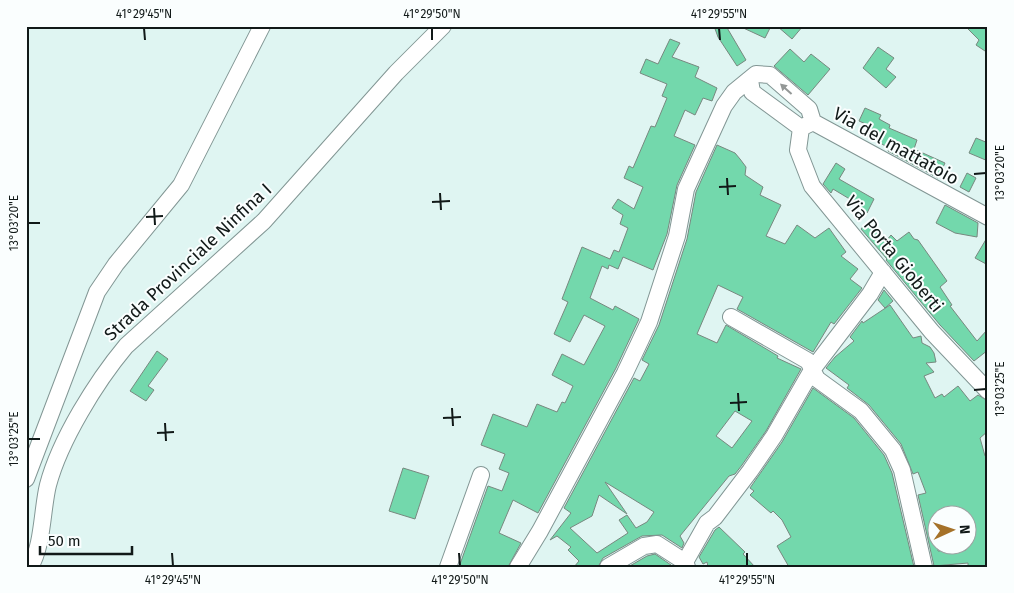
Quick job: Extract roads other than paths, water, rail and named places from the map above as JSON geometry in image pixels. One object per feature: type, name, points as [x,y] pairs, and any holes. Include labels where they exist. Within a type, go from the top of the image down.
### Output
[{"type":"street","name":"Strada Provinciale Ninfina I","points":[[26,479],[97,292],[116,264],[182,185],[262,26]]},
{"type":"street","name":"Strada Provinciale Ninfina I","points":[[30,567],[53,469],[84,407],[110,365],[126,346],[264,221],[396,73],[443,26]]},
{"type":"street","points":[[518,567],[540,531],[625,373],[649,322],[677,236],[686,189],[724,106],[734,92],[756,74],[770,75],[809,109],[807,125]]},
{"type":"street","name":"Via del mattatoio","points":[[750,80],[752,92],[807,125],[988,217]]},
{"type":"street","name":"Via Porta Gioberti","points":[[807,125],[798,150],[812,186],[932,332],[988,391]]},
{"type":"street","points":[[608,567],[644,546],[657,544],[686,564],[707,523],[715,517],[774,436],[812,370],[870,294],[883,272]]},
{"type":"street","points":[[731,317],[808,361],[817,379],[861,410],[892,450],[902,470],[924,567]]},
{"type":"street","points":[[448,567],[481,475]]}]
